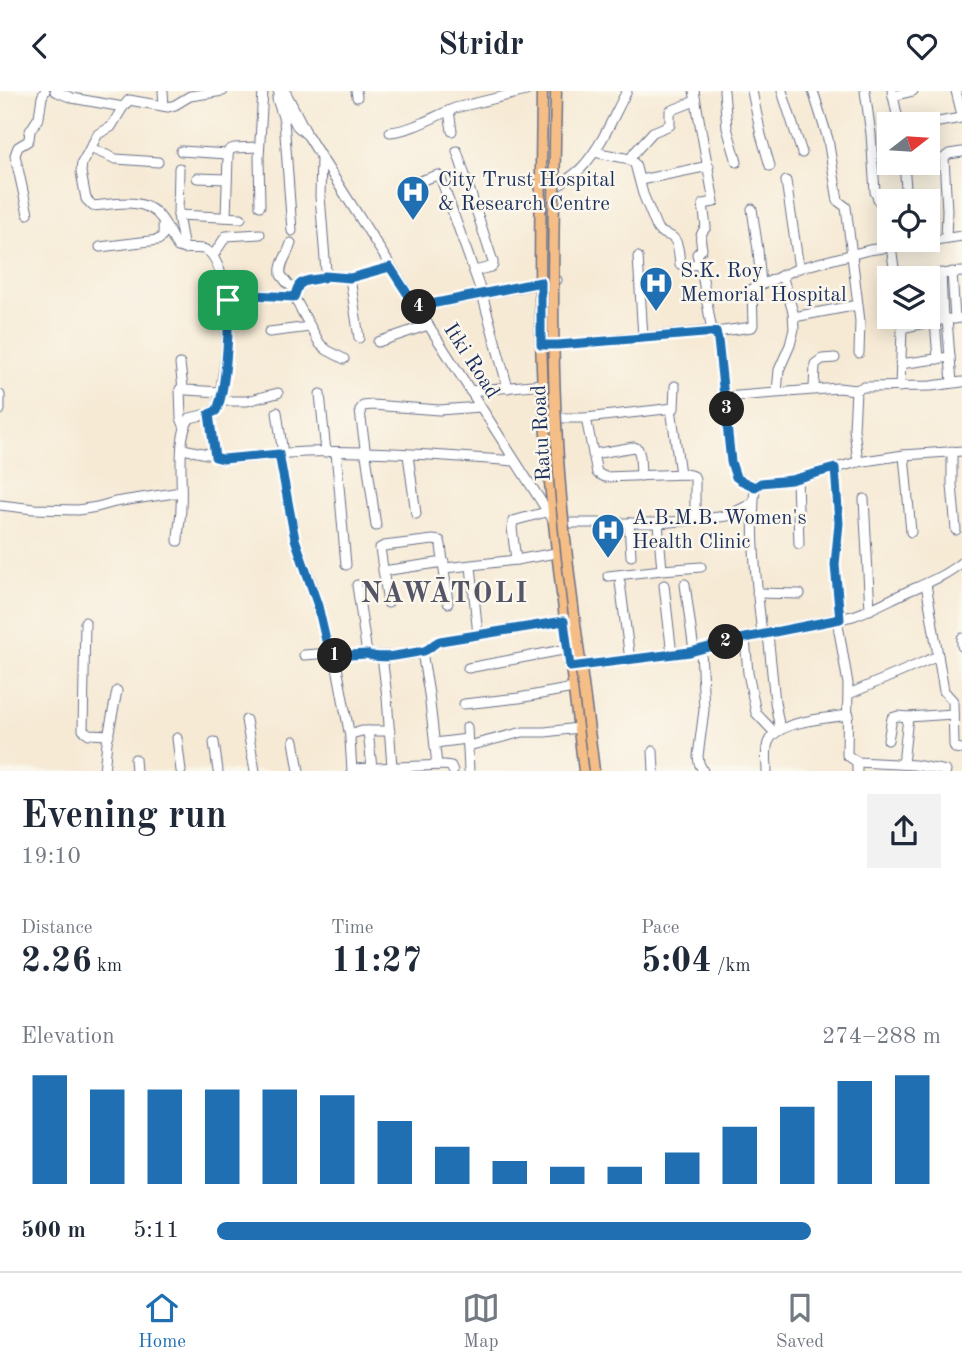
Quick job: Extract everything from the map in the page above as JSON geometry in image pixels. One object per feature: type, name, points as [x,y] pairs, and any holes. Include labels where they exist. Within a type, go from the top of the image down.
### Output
[{"type":"main road","name":"Ratu Road","points":[[542,91],[541,345],[550,516],[586,771]]},
{"type":"main road","points":[[550,91],[547,308],[551,445],[558,533],[586,771]]},
{"type":"main road","name":"Ratu Road","points":[[559,91],[557,280],[561,418],[567,523],[596,771]]},
{"type":"main road","points":[[559,91],[552,308],[557,445],[564,533],[596,771]]},
{"type":"street","points":[[28,214],[15,155],[18,147],[28,141],[30,131],[38,120],[45,91]]},
{"type":"street","points":[[55,91],[72,98],[123,107]]},
{"type":"street","points":[[163,91],[164,106]]},
{"type":"street","points":[[178,541],[185,428],[190,418],[216,411],[221,396],[228,336],[228,300],[213,256],[205,249],[178,247],[162,219],[151,207],[144,204],[89,204],[81,167],[98,134],[115,124],[127,102],[133,100],[172,106],[190,96],[223,91]]},
{"type":"street","points":[[260,207],[259,148],[263,91]]},
{"type":"street","points":[[276,91],[297,126],[308,137]]},
{"type":"street","points":[[276,91],[284,120],[292,231]]},
{"type":"street","points":[[285,91],[308,137]]},
{"type":"street","points":[[390,132],[420,124],[449,111],[526,91]]},
{"type":"street","points":[[559,185],[579,171],[594,152],[627,91]]},
{"type":"street","points":[[724,91],[727,128],[737,162]]},
{"type":"street","points":[[752,91],[770,166]]},
{"type":"street","points":[[782,91],[802,153]]},
{"type":"street","points":[[813,91],[828,139],[838,201],[846,207],[860,321],[859,353]]},
{"type":"street","points":[[865,91],[877,196]]},
{"type":"street","points":[[897,112],[893,93],[913,91]]},
{"type":"street","points":[[940,122],[961,118],[956,91]]},
{"type":"street","points":[[630,160],[653,132],[670,125],[670,111],[694,96],[714,202],[703,204],[706,227],[700,236],[702,249],[697,254],[718,340],[733,468],[736,477],[755,487]]},
{"type":"street","points":[[449,111],[452,131]]},
{"type":"street","name":"Itki Road","points":[[308,137],[550,516]]},
{"type":"street","points":[[90,148],[117,159],[158,162]]},
{"type":"street","points":[[226,217],[228,154],[231,148],[259,148]]},
{"type":"street","points":[[181,151],[228,154]]},
{"type":"street","points":[[457,151],[493,262],[491,267],[474,271]]},
{"type":"street","points":[[594,152],[630,160],[635,164],[657,228],[676,241],[680,264],[699,264]]},
{"type":"street","points":[[946,238],[944,158],[949,154],[962,152]]},
{"type":"street","points":[[321,157],[320,196],[325,276]]},
{"type":"street","points":[[640,180],[709,166]]},
{"type":"street","points":[[179,168],[178,215],[184,249]]},
{"type":"street","points":[[411,184],[432,176],[440,176],[482,295],[508,388]]},
{"type":"street","points":[[197,178],[226,179]]},
{"type":"street","points":[[786,181],[799,268]]},
{"type":"street","points":[[752,209],[761,285]]},
{"type":"street","points":[[178,215],[241,218]]},
{"type":"street","points":[[100,247],[158,240],[163,235],[162,219]]},
{"type":"street","points":[[213,256],[226,236],[260,234]]},
{"type":"street","points":[[940,238],[962,236]]},
{"type":"street","points":[[291,243],[282,262],[281,275],[296,293],[310,327],[323,347],[344,359]]},
{"type":"street","points":[[541,345],[752,327],[752,289],[799,268],[877,248]]},
{"type":"street","points":[[893,252],[894,268],[898,276],[957,272],[937,359]]},
{"type":"street","points":[[638,257],[643,337]]},
{"type":"street","points":[[296,293],[298,285],[303,282],[325,276],[350,278],[390,267]]},
{"type":"street","points":[[725,397],[838,388],[856,390],[863,387],[931,386],[957,382],[950,357],[941,273]]},
{"type":"street","points":[[777,392],[779,370],[793,335],[794,317],[782,275]]},
{"type":"street","points":[[350,278],[359,338]]},
{"type":"street","points":[[416,307],[557,280]]},
{"type":"street","points":[[228,300],[231,294],[235,293],[296,293]]},
{"type":"street","points":[[794,317],[858,305]]},
{"type":"street","points":[[900,387],[902,329],[948,319]]},
{"type":"street","points":[[378,342],[428,325]]},
{"type":"street","points":[[269,332],[310,327]]},
{"type":"street","points":[[901,364],[950,357]]},
{"type":"street","points":[[814,390],[815,364],[822,359],[835,358]]},
{"type":"street","points":[[180,364],[181,384],[186,390],[247,401],[278,393]]},
{"type":"street","points":[[470,391],[543,384]]},
{"type":"street","points":[[544,418],[586,418],[674,408],[675,386]]},
{"type":"street","points":[[180,389],[181,418],[185,428]]},
{"type":"street","points":[[856,390],[854,429],[858,462]]},
{"type":"street","points":[[320,394],[331,452],[346,565]]},
{"type":"street","points":[[0,395],[0,410]]},
{"type":"street","points":[[376,526],[360,411],[363,406],[439,410],[480,407]]},
{"type":"street","points":[[671,408],[680,474]]},
{"type":"street","points":[[277,412],[295,539],[337,667],[350,737],[352,770],[437,765],[451,766],[453,771]]},
{"type":"street","points":[[209,414],[214,454],[219,459],[331,452],[515,461]]},
{"type":"street","points":[[586,418],[597,473],[600,476],[691,475],[695,479],[695,520]]},
{"type":"street","points":[[593,454],[634,447],[638,449],[640,456],[641,476]]},
{"type":"street","points":[[183,449],[214,454]]},
{"type":"street","points":[[778,731],[757,593],[753,503],[755,487],[761,483],[797,478],[858,462],[957,451],[952,485],[956,530]]},
{"type":"street","points":[[408,455],[416,515]]},
{"type":"street","points":[[904,455],[911,532]]},
{"type":"street","points":[[835,468],[839,523],[835,565],[838,619],[849,694],[847,755],[857,766],[904,764],[946,771]]},
{"type":"street","points":[[797,478],[799,544]]},
{"type":"street","points":[[0,505],[78,510],[181,492]]},
{"type":"street","points":[[864,499],[870,610]]},
{"type":"street","points":[[516,560],[513,521],[550,516],[567,523],[659,523],[727,516],[753,503]]},
{"type":"street","points":[[629,523],[631,556]]},
{"type":"street","points":[[659,523],[662,570]]},
{"type":"street","points":[[388,603],[380,548],[437,540],[442,545],[448,603]]},
{"type":"street","points":[[383,571],[444,565],[471,566],[556,553]]},
{"type":"street","points":[[570,667],[672,655],[838,619],[870,610],[941,577],[962,562]]},
{"type":"street","points":[[471,566],[478,635]]},
{"type":"street","points":[[608,576],[701,566]]},
{"type":"street","points":[[620,582],[631,660]]},
{"type":"street","points":[[926,583],[944,691],[953,701],[954,745],[955,748],[962,749]]},
{"type":"street","points":[[685,584],[698,650],[704,710],[698,756],[703,771]]},
{"type":"street","points":[[357,585],[367,654]]},
{"type":"street","points":[[664,585],[672,655]]},
{"type":"street","points":[[757,593],[800,594]]},
{"type":"street","points":[[304,655],[382,656],[422,652],[436,642],[564,621]]},
{"type":"street","points":[[85,622],[82,730],[89,734],[109,735]]},
{"type":"street","points":[[746,638],[748,673],[758,717],[778,731]]},
{"type":"street","points":[[962,638],[962,646]]},
{"type":"street","points":[[468,668],[568,649]]},
{"type":"street","points":[[422,652],[437,765]]},
{"type":"street","points":[[382,656],[392,767]]},
{"type":"street","points":[[849,694],[938,656]]},
{"type":"street","points":[[464,704],[573,688]]},
{"type":"street","points":[[104,771],[117,691]]},
{"type":"street","points":[[888,740],[892,718],[953,714]]},
{"type":"street","points":[[767,771],[768,741],[778,731],[798,723],[849,715]]},
{"type":"street","points":[[904,764],[908,717]]},
{"type":"street","points":[[246,720],[255,771]]},
{"type":"street","points":[[467,727],[469,771]]},
{"type":"street","points":[[435,743],[467,742],[523,732],[578,728]]},
{"type":"street","points":[[350,737],[355,733],[368,731],[390,731]]},
{"type":"street","points":[[368,731],[372,768]]},
{"type":"street","points":[[177,738],[181,771]]},
{"type":"street","points":[[294,741],[299,771]]},
{"type":"street","points":[[214,742],[218,771]]},
{"type":"street","points":[[653,751],[654,771]]},
{"type":"street","points":[[135,758],[136,771]]},
{"type":"place","name":"City Trust Hospital & Research Centre","points":[[413,222]]},
{"type":"place","name":"S.K. Roy Memorial Hospital","points":[[656,313]]},
{"type":"place","name":"A.B.M.B. Women's Health Clinic","points":[[608,560]]},
{"type":"district","name":"NAWĀTOLI","points":[[445,595]]},
{"type":"route","points":[[390,267],[416,307],[541,282],[541,345],[716,332],[731,462],[736,477],[755,487],[761,483],[791,480],[835,468],[839,531],[835,565],[840,619],[690,652],[570,667],[564,621],[440,641],[424,651],[385,656],[332,656],[311,582],[295,539],[279,454],[219,459],[214,454],[209,414],[216,411],[220,401],[228,336],[228,300],[231,294],[235,293],[294,297],[298,285],[303,282],[325,276],[350,278],[390,267]]}]
